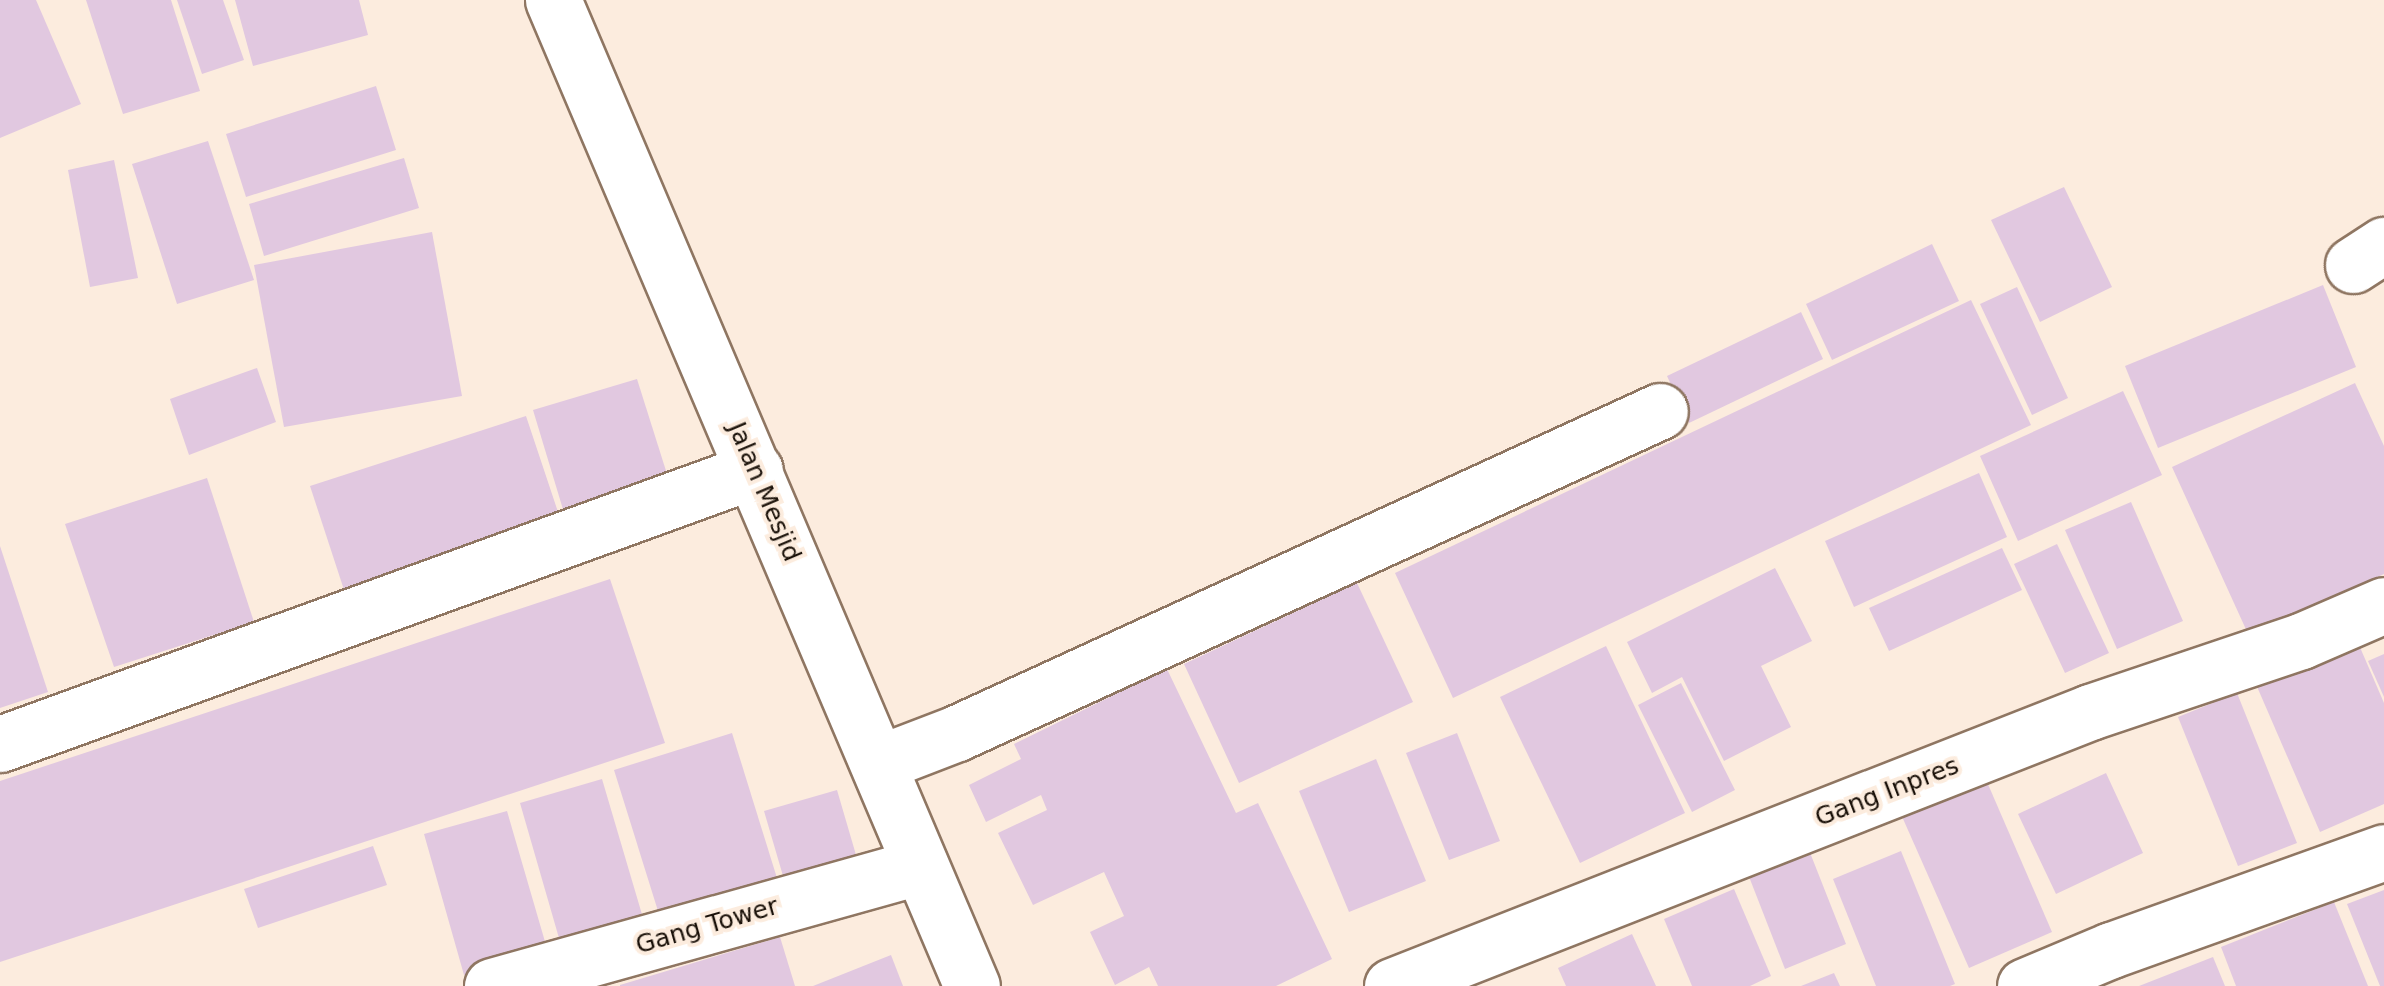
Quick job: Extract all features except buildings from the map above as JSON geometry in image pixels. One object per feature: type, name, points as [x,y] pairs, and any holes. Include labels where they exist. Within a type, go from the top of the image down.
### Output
[{"type":"street","name":"Jalan Mesjid","points":[[556,1],[972,986]]},
{"type":"street","points":[[879,764],[957,732],[1660,410]]},
{"type":"street","points":[[0,744],[755,470]]},
{"type":"street","name":"Gang Inpres","points":[[1392,986],[2090,712],[2301,641],[2384,605]]},
{"type":"street","points":[[2025,986],[2112,950],[2384,852]]},
{"type":"street","name":"Gang Tower","points":[[492,986],[921,866]]}]
